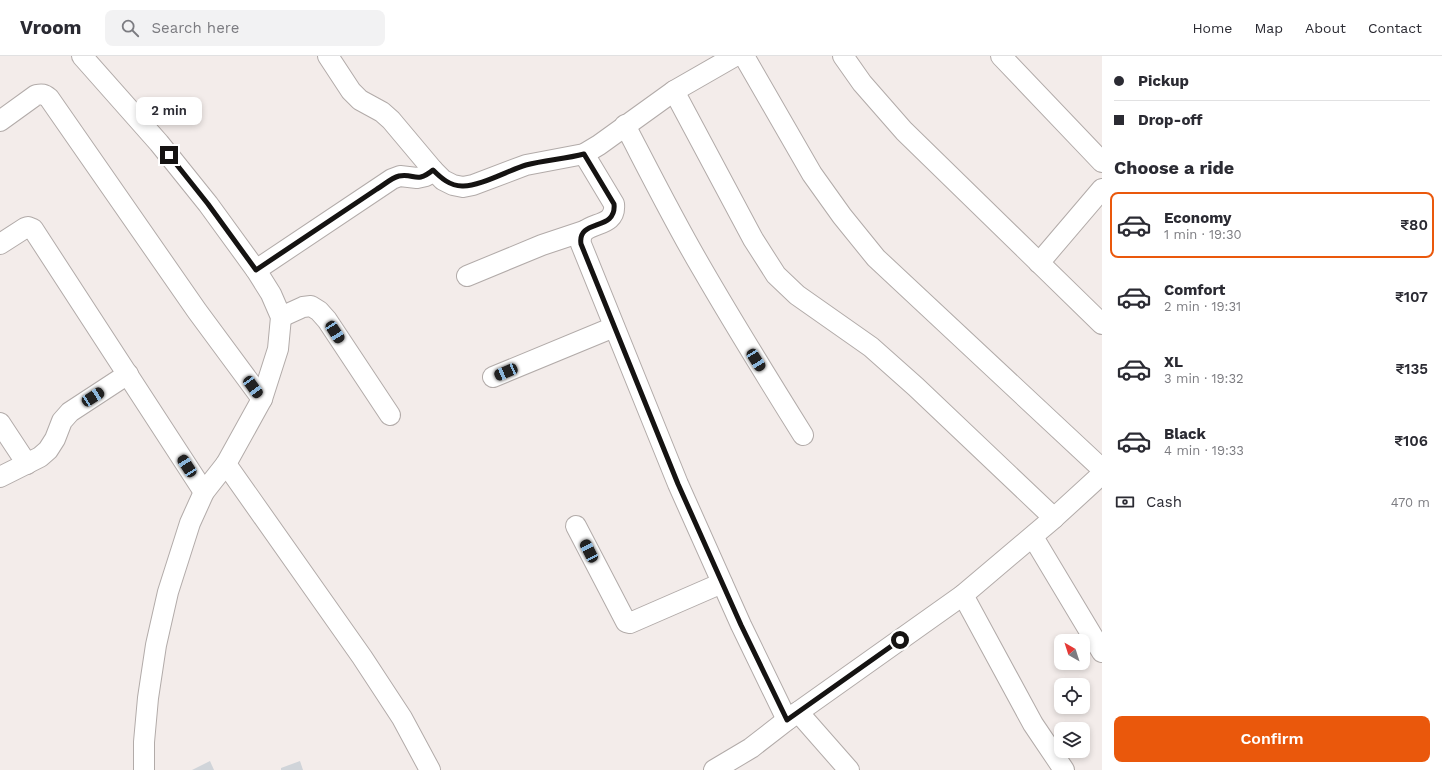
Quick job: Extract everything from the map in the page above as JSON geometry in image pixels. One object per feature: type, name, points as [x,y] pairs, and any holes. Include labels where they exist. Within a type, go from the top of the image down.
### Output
[{"type":"street","points":[[82,56],[159,143],[208,204],[256,270],[271,294],[280,318],[278,349],[262,399],[226,464],[204,492],[190,523],[170,585],[156,645],[148,698],[144,742],[144,770]]},
{"type":"street","points":[[328,56],[351,92],[360,100],[382,112],[391,120],[443,180],[452,185],[462,186],[473,185],[526,166],[584,154],[599,145],[674,91],[735,56]]},
{"type":"street","points":[[744,56],[812,174],[842,216],[876,258],[1102,469]]},
{"type":"street","points":[[843,56],[862,82],[904,131],[1102,324]]},
{"type":"street","points":[[1001,56],[1102,162]]},
{"type":"street","points":[[674,91],[753,239],[776,275],[797,295],[871,348],[916,387],[1054,518]]},
{"type":"street","points":[[0,121],[36,95],[41,94],[49,98],[197,310],[262,399]]},
{"type":"street","points":[[625,125],[700,266],[803,435]]},
{"type":"street","points":[[467,276],[542,245],[584,231],[612,217],[615,210],[614,204],[584,154]]},
{"type":"street","points":[[256,270],[392,179],[400,176],[417,178],[426,176],[433,170]]},
{"type":"street","points":[[1039,263],[1102,189]]},
{"type":"street","points":[[0,244],[25,228],[28,227],[33,229],[204,492]]},
{"type":"street","points":[[584,231],[580,237],[581,244],[678,484],[722,583],[792,716],[849,770]]},
{"type":"street","points":[[280,318],[303,307],[311,306],[319,311],[327,320],[390,415]]},
{"type":"street","points":[[493,377],[614,327]]},
{"type":"street","points":[[0,478],[40,457],[48,450],[55,439],[62,421],[70,412],[128,374]]},
{"type":"street","points":[[0,423],[27,464]]},
{"type":"street","points":[[226,464],[362,658],[402,718],[430,770]]},
{"type":"street","points":[[714,770],[750,748],[792,716],[963,595],[1054,518],[1102,474]]},
{"type":"street","points":[[576,526],[623,620],[626,622],[630,623],[722,583]]},
{"type":"street","points":[[1033,536],[1102,652]]},
{"type":"street","points":[[963,595],[1033,724],[1064,770]]},
{"type":"building","points":[[210,761],[214,770],[192,770]]},
{"type":"building","points":[[300,761],[303,770],[281,770],[281,768]]},
{"type":"route","points":[[169,155],[208,204],[256,270],[392,179],[400,176],[417,178],[426,176],[433,170],[443,180],[452,185],[473,185],[526,166],[584,154],[614,204],[615,210],[612,217],[584,231],[580,237],[581,244],[678,484],[741,625],[787,720],[900,640]]}]
